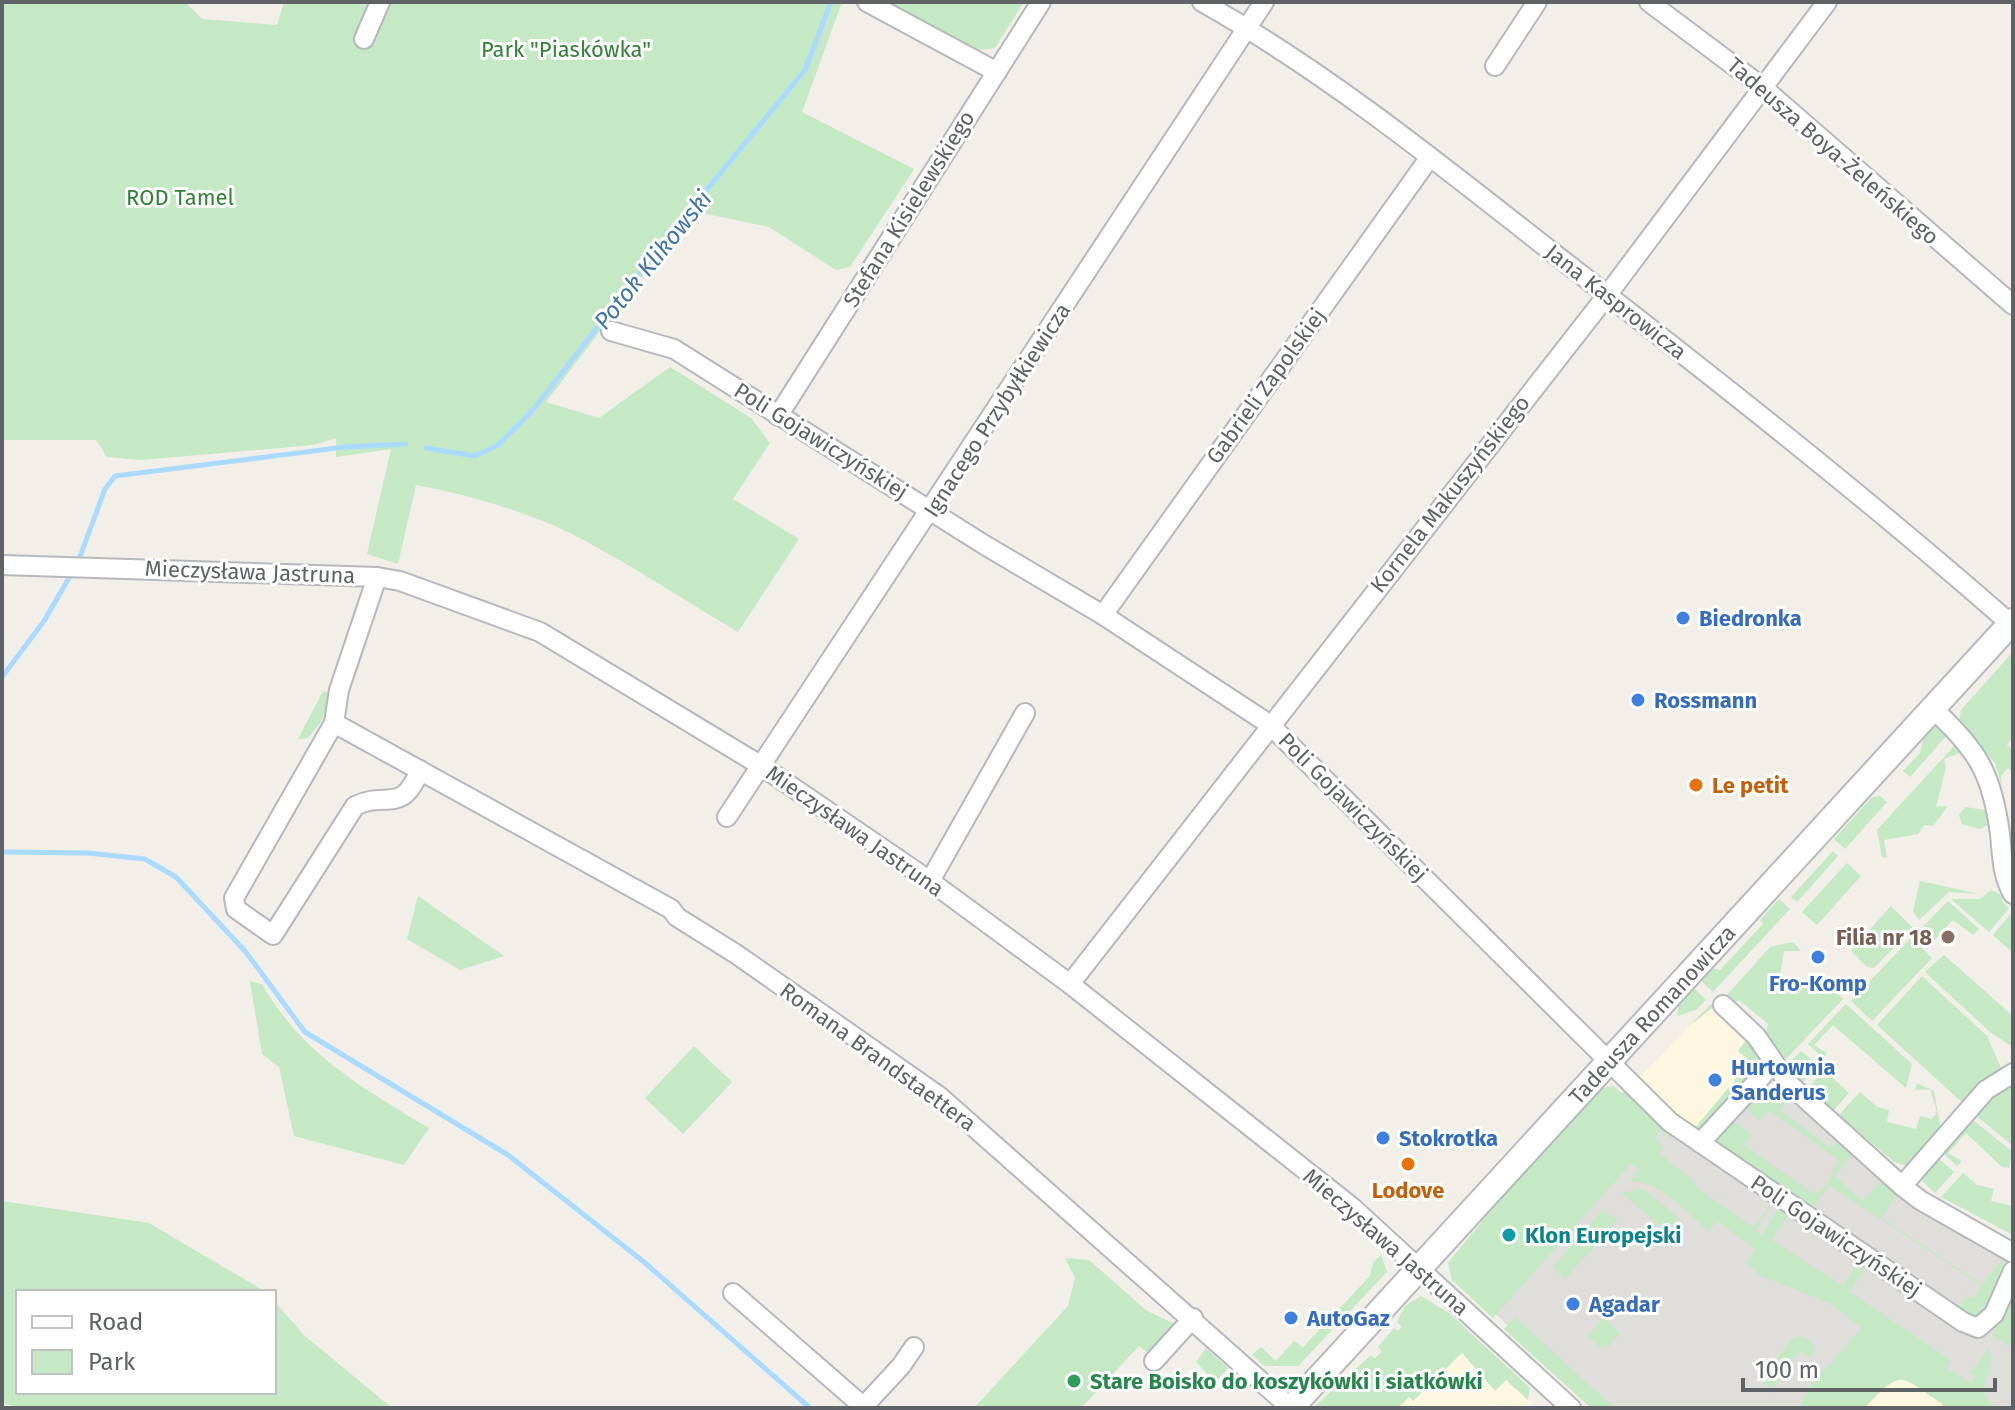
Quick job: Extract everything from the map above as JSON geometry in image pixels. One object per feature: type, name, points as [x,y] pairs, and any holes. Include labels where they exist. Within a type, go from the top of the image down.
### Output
[{"type":"street","points":[[364,39],[380,2]]},
{"type":"street","points":[[867,2],[997,72]]},
{"type":"street","name":"Stefana Kisielewskiego","points":[[778,416],[1041,2]]},
{"type":"street","name":"Jana Kasprowicza","points":[[1202,2],[1247,28],[1430,157],[1608,294],[2012,624]]},
{"type":"street","name":"Ignacego Przybyłkiewicza","points":[[727,817],[1264,2]]},
{"type":"street","points":[[1495,66],[1537,2]]},
{"type":"street","name":"Tadeusza Boya-Żeleńskiego","points":[[1649,2],[1761,86],[2013,305]]},
{"type":"street","name":"Kornela Makuszyńskiego","points":[[1070,984],[1269,724],[1608,294],[1761,86],[1827,2]]},
{"type":"street","name":"Gabrieli Zapolskiej","points":[[1103,615],[1430,157]]},
{"type":"street","name":"Poli Gojawiczyńskiej","points":[[611,331],[674,349],[1103,615],[1269,724],[1670,1122],[1970,1326],[1982,1327],[1988,1322],[2013,1271]]},
{"type":"street","name":"Mieczysława Jastruna","points":[[2,565],[377,577],[400,581],[540,632],[760,765],[930,881],[1070,984],[1353,1208],[1571,1408]]},
{"type":"street","points":[[377,577],[339,690],[334,723],[234,898],[233,905],[242,916],[273,935],[355,806],[369,800],[393,802],[404,797],[420,770]]},
{"type":"street","name":"Tadeusza Romanowicza","points":[[1291,1408],[2012,624]]},
{"type":"street","points":[[1932,708],[1970,745],[1989,778],[2005,876],[2013,894]]},
{"type":"street","points":[[930,881],[1025,713]]},
{"type":"street","name":"Romana Brandstaettera","points":[[334,723],[671,909],[677,917],[736,954],[939,1096],[1291,1408]]},
{"type":"street","points":[[1723,1005],[1756,1036],[1789,1084],[1902,1186],[1920,1200],[2013,1253]]},
{"type":"street","points":[[1700,1143],[1774,1063]]},
{"type":"street","points":[[1902,1186],[1986,1090],[2013,1073]]},
{"type":"street","points":[[733,1293],[864,1407],[914,1347]]},
{"type":"street","points":[[1158,1365],[1197,1322]]},
{"type":"shaded area","points":[[1711,1004],[1748,1038],[1762,1059],[1696,1131],[1676,1118],[1637,1080]]},
{"type":"shaded area","points":[[1773,1086],[1883,1180],[2013,1263],[2013,1408],[1994,1408],[1879,1330],[1808,1408],[1599,1408],[1490,1309],[1660,1123],[1709,1147],[1763,1089]]},
{"type":"shaded area","points":[[1879,1330],[1994,1408],[1808,1408]]},
{"type":"shaded area","points":[[1465,1332],[1530,1392],[1528,1400],[1534,1405],[1394,1408]]},
{"type":"green space","points":[[2,2],[185,2],[202,19],[277,25],[284,2],[842,2],[802,112],[914,169],[850,267],[836,270],[769,227],[697,212],[675,233],[546,402],[599,418],[670,367],[751,418],[770,443],[733,499],[799,539],[738,632],[636,570],[555,526],[517,511],[436,489],[416,485],[398,564],[367,554],[391,449],[336,457],[336,438],[313,445],[141,460],[107,457],[96,440],[2,440]]},
{"type":"green space","points":[[878,2],[1024,2],[995,48],[980,50]]},
{"type":"green space","points":[[2012,653],[2013,736],[2007,745],[2013,750],[2013,772],[2008,768],[2001,776],[2002,787],[1995,763],[1959,723],[1961,710]]},
{"type":"green space","points":[[323,691],[331,694],[321,722],[308,738],[298,739]]},
{"type":"green space","points":[[1940,726],[1949,733],[1910,777],[1903,771],[1920,753],[1926,728]]},
{"type":"green space","points":[[1956,744],[1962,752],[1944,759],[1946,767],[1936,807],[1948,806],[1933,826],[1924,825],[1918,834],[1884,840],[1887,858],[1882,857],[1877,830]]},
{"type":"green space","points":[[1880,796],[1887,802],[1845,849],[1834,839],[1872,797]]},
{"type":"green space","points":[[1965,807],[1986,810],[1988,825],[1980,829],[1962,824],[1959,815]]},
{"type":"green space","points":[[1833,851],[1838,856],[1797,902],[1791,897]]},
{"type":"green space","points":[[1847,863],[1861,876],[1817,925],[1802,912]]},
{"type":"green space","points":[[1920,881],[1979,894],[1949,892],[1919,920],[1913,911]]},
{"type":"green space","points":[[1991,890],[2004,896],[2001,900],[2009,908],[1989,932],[1951,899],[1980,899]]},
{"type":"green space","points":[[418,896],[504,956],[460,970],[407,939]]},
{"type":"green space","points":[[1779,899],[1790,909],[1713,992],[1698,978],[1707,967],[1720,970],[1763,924],[1760,920]]},
{"type":"green space","points":[[1948,901],[1979,929],[1973,935],[1953,920],[1927,948],[1914,936]]},
{"type":"green space","points":[[1891,906],[1913,928],[1874,968],[1867,967],[1851,951]]},
{"type":"green space","points":[[2013,911],[2013,953],[1993,935]]},
{"type":"green space","points":[[1911,938],[1932,958],[1872,1021],[1851,1001]]},
{"type":"green space","points":[[1793,942],[1801,951],[1784,951],[1780,975],[1787,981],[1798,977],[1801,987],[1807,985],[1808,989],[1826,983],[1843,999],[1786,1059],[1766,1033],[1768,1024],[1739,1000],[1733,1003],[1726,996],[1770,947]]},
{"type":"green space","points":[[1944,955],[2013,1016],[2013,1047],[1990,1032],[1925,972]]},
{"type":"green space","points":[[1922,976],[1987,1036],[2002,1070],[1964,1104],[1877,1025]]},
{"type":"green space","points":[[250,981],[262,984],[295,1030],[335,1067],[429,1128],[404,1165],[294,1136],[279,1067],[262,1054]]},
{"type":"green space","points":[[1691,985],[1706,1000],[1696,1010],[1677,1016],[1680,997]]},
{"type":"green space","points":[[1711,1004],[1748,1038],[1763,1062],[1698,1131],[1694,1129],[1750,1062],[1738,1051],[1746,1040],[1712,1008],[1689,1026]]},
{"type":"green space","points":[[1846,1004],[1912,1064],[1906,1088],[1833,1025],[1814,1045],[1827,1053],[1823,1058],[1808,1044]]},
{"type":"green space","points":[[694,1046],[732,1082],[683,1134],[645,1098]]},
{"type":"green space","points":[[1801,1051],[1818,1065],[1802,1083],[1788,1064]]},
{"type":"green space","points":[[1824,1070],[1849,1093],[1833,1111],[1808,1088]]},
{"type":"green space","points":[[2013,1080],[2013,1146],[1974,1114],[1995,1091]]},
{"type":"green space","points":[[1917,1083],[1930,1089],[1915,1090]]},
{"type":"green space","points":[[1614,1086],[1622,1093],[1625,1090],[1674,1135],[1671,1139],[1660,1131],[1654,1138],[1664,1147],[1659,1153],[1721,1205],[1730,1192],[1722,1205],[1753,1227],[1773,1202],[1756,1231],[1762,1235],[1780,1206],[1789,1213],[1772,1240],[1843,1286],[1860,1261],[1866,1265],[1850,1292],[1951,1360],[1947,1368],[1971,1383],[1975,1376],[1971,1373],[1989,1348],[1991,1357],[1983,1393],[1996,1408],[1943,1408],[1942,1404],[1917,1387],[1901,1380],[1887,1386],[1865,1408],[1799,1408],[1810,1386],[1862,1328],[1829,1303],[1761,1276],[1746,1263],[1756,1250],[1717,1221],[1709,1231],[1662,1191],[1640,1182],[1629,1182],[1639,1169],[1631,1164],[1493,1318],[1452,1280],[1448,1263],[1502,1197],[1603,1088]]},
{"type":"green space","points":[[1769,1086],[1789,1097],[1780,1110],[1829,1147],[1839,1141],[1853,1153],[1835,1176],[1862,1201],[1883,1180],[1898,1192],[1882,1218],[1983,1285],[2003,1257],[2003,1273],[1985,1311],[1972,1317],[1958,1309],[1967,1295],[1974,1299],[1982,1286],[1829,1185],[1812,1209],[1718,1145],[1724,1130],[1737,1123],[1751,1135],[1744,1145],[1814,1194],[1827,1185],[1838,1159],[1768,1110],[1760,1121],[1747,1110]]},
{"type":"green space","points":[[1930,1089],[1934,1091],[1941,1130],[1908,1166],[1894,1162],[1839,1115],[1860,1092],[1877,1107],[1889,1110],[1887,1122],[1916,1129],[1920,1116],[1932,1119],[1937,1112]]},
{"type":"green space","points":[[1970,1118],[2012,1151],[2009,1168],[2002,1167],[1966,1133],[1948,1153],[1962,1161],[1957,1166],[1941,1151]]},
{"type":"green space","points":[[1936,1156],[1954,1172],[1935,1193],[1917,1176]]},
{"type":"green space","points":[[1963,1173],[1977,1185],[1994,1189],[1991,1201],[2013,1206],[2013,1235],[1941,1197]]},
{"type":"green space","points":[[1639,1189],[1646,1191],[1680,1218],[1667,1232],[1622,1193]]},
{"type":"green space","points":[[2,1201],[149,1223],[263,1290],[16,1290],[16,1394],[276,1394],[276,1303],[304,1335],[392,1408],[19,1408],[2,1403]]},
{"type":"green space","points":[[1602,1211],[1618,1219],[1565,1279],[1553,1267]]},
{"type":"green space","points":[[1381,1255],[1387,1272],[1298,1366],[1265,1366],[1252,1355],[1261,1347],[1276,1361],[1294,1341],[1303,1347],[1370,1276],[1373,1263]]},
{"type":"green space","points":[[1065,1258],[1089,1260],[1147,1311],[1177,1325],[1151,1355],[1139,1346],[1081,1408],[974,1408],[1068,1306],[1075,1278]]},
{"type":"green space","points":[[2013,1286],[2013,1341],[2009,1346],[1992,1336]]},
{"type":"green space","points":[[1421,1296],[1449,1313],[1530,1388],[1528,1400],[1506,1380],[1495,1391],[1462,1353],[1413,1401],[1409,1397],[1398,1408],[1313,1408],[1371,1355],[1375,1358],[1382,1351],[1378,1347],[1394,1328],[1398,1331],[1402,1327],[1397,1322],[1405,1306]]},
{"type":"green space","points":[[1515,1317],[1615,1408],[1591,1408],[1504,1329]]},
{"type":"green space","points":[[1604,1318],[1620,1333],[1608,1347],[1601,1348],[1587,1336]]},
{"type":"green space","points":[[1800,1336],[1812,1342],[1813,1354],[1810,1359],[1800,1351],[1789,1363],[1795,1369],[1784,1382],[1782,1380],[1773,1387],[1776,1394],[1761,1380],[1792,1339]]},
{"type":"green space","points":[[1206,1348],[1228,1368],[1213,1385],[1213,1380],[1196,1362]]},
{"type":"waterway","name":"Potok Klikowski","points":[[426,448],[475,456],[498,445],[532,411],[672,232],[805,70],[831,2]]},
{"type":"waterway","name":"Potok Klikowski","points":[[78,562],[105,489],[115,476],[345,447],[406,444]]},
{"type":"waterway","name":"Potok Klikowski","points":[[2,677],[44,621],[73,571]]},
{"type":"waterway","points":[[2,852],[88,853],[145,859],[176,877],[245,951],[305,1032],[508,1155],[644,1262],[810,1408]]},
{"type":"place","name":"Biedronka","points":[[1683,618]]},
{"type":"place","name":"Rossmann","points":[[1638,700]]},
{"type":"place","name":"Le petit","points":[[1696,785]]},
{"type":"place","name":"Filia nr 18","points":[[1948,937]]},
{"type":"place","name":"Fro-Komp","points":[[1818,957]]},
{"type":"place","name":"Hurtownia Sanderus","points":[[1715,1080]]},
{"type":"place","name":"Stokrotka","points":[[1383,1138]]},
{"type":"place","name":"Lodove","points":[[1408,1164]]},
{"type":"place","name":"Klon Europejski","points":[[1509,1235]]},
{"type":"place","name":"Agadar","points":[[1573,1304]]},
{"type":"place","name":"AutoGaz","points":[[1291,1318]]},
{"type":"place","name":"Stare Boisko do koszykówki i siatkówki","points":[[1074,1381]]},
{"type":"park label","name":"Park \"Piaskówka\"","points":[[566,49]]},
{"type":"park label","name":"ROD Tamel","points":[[180,197]]}]
